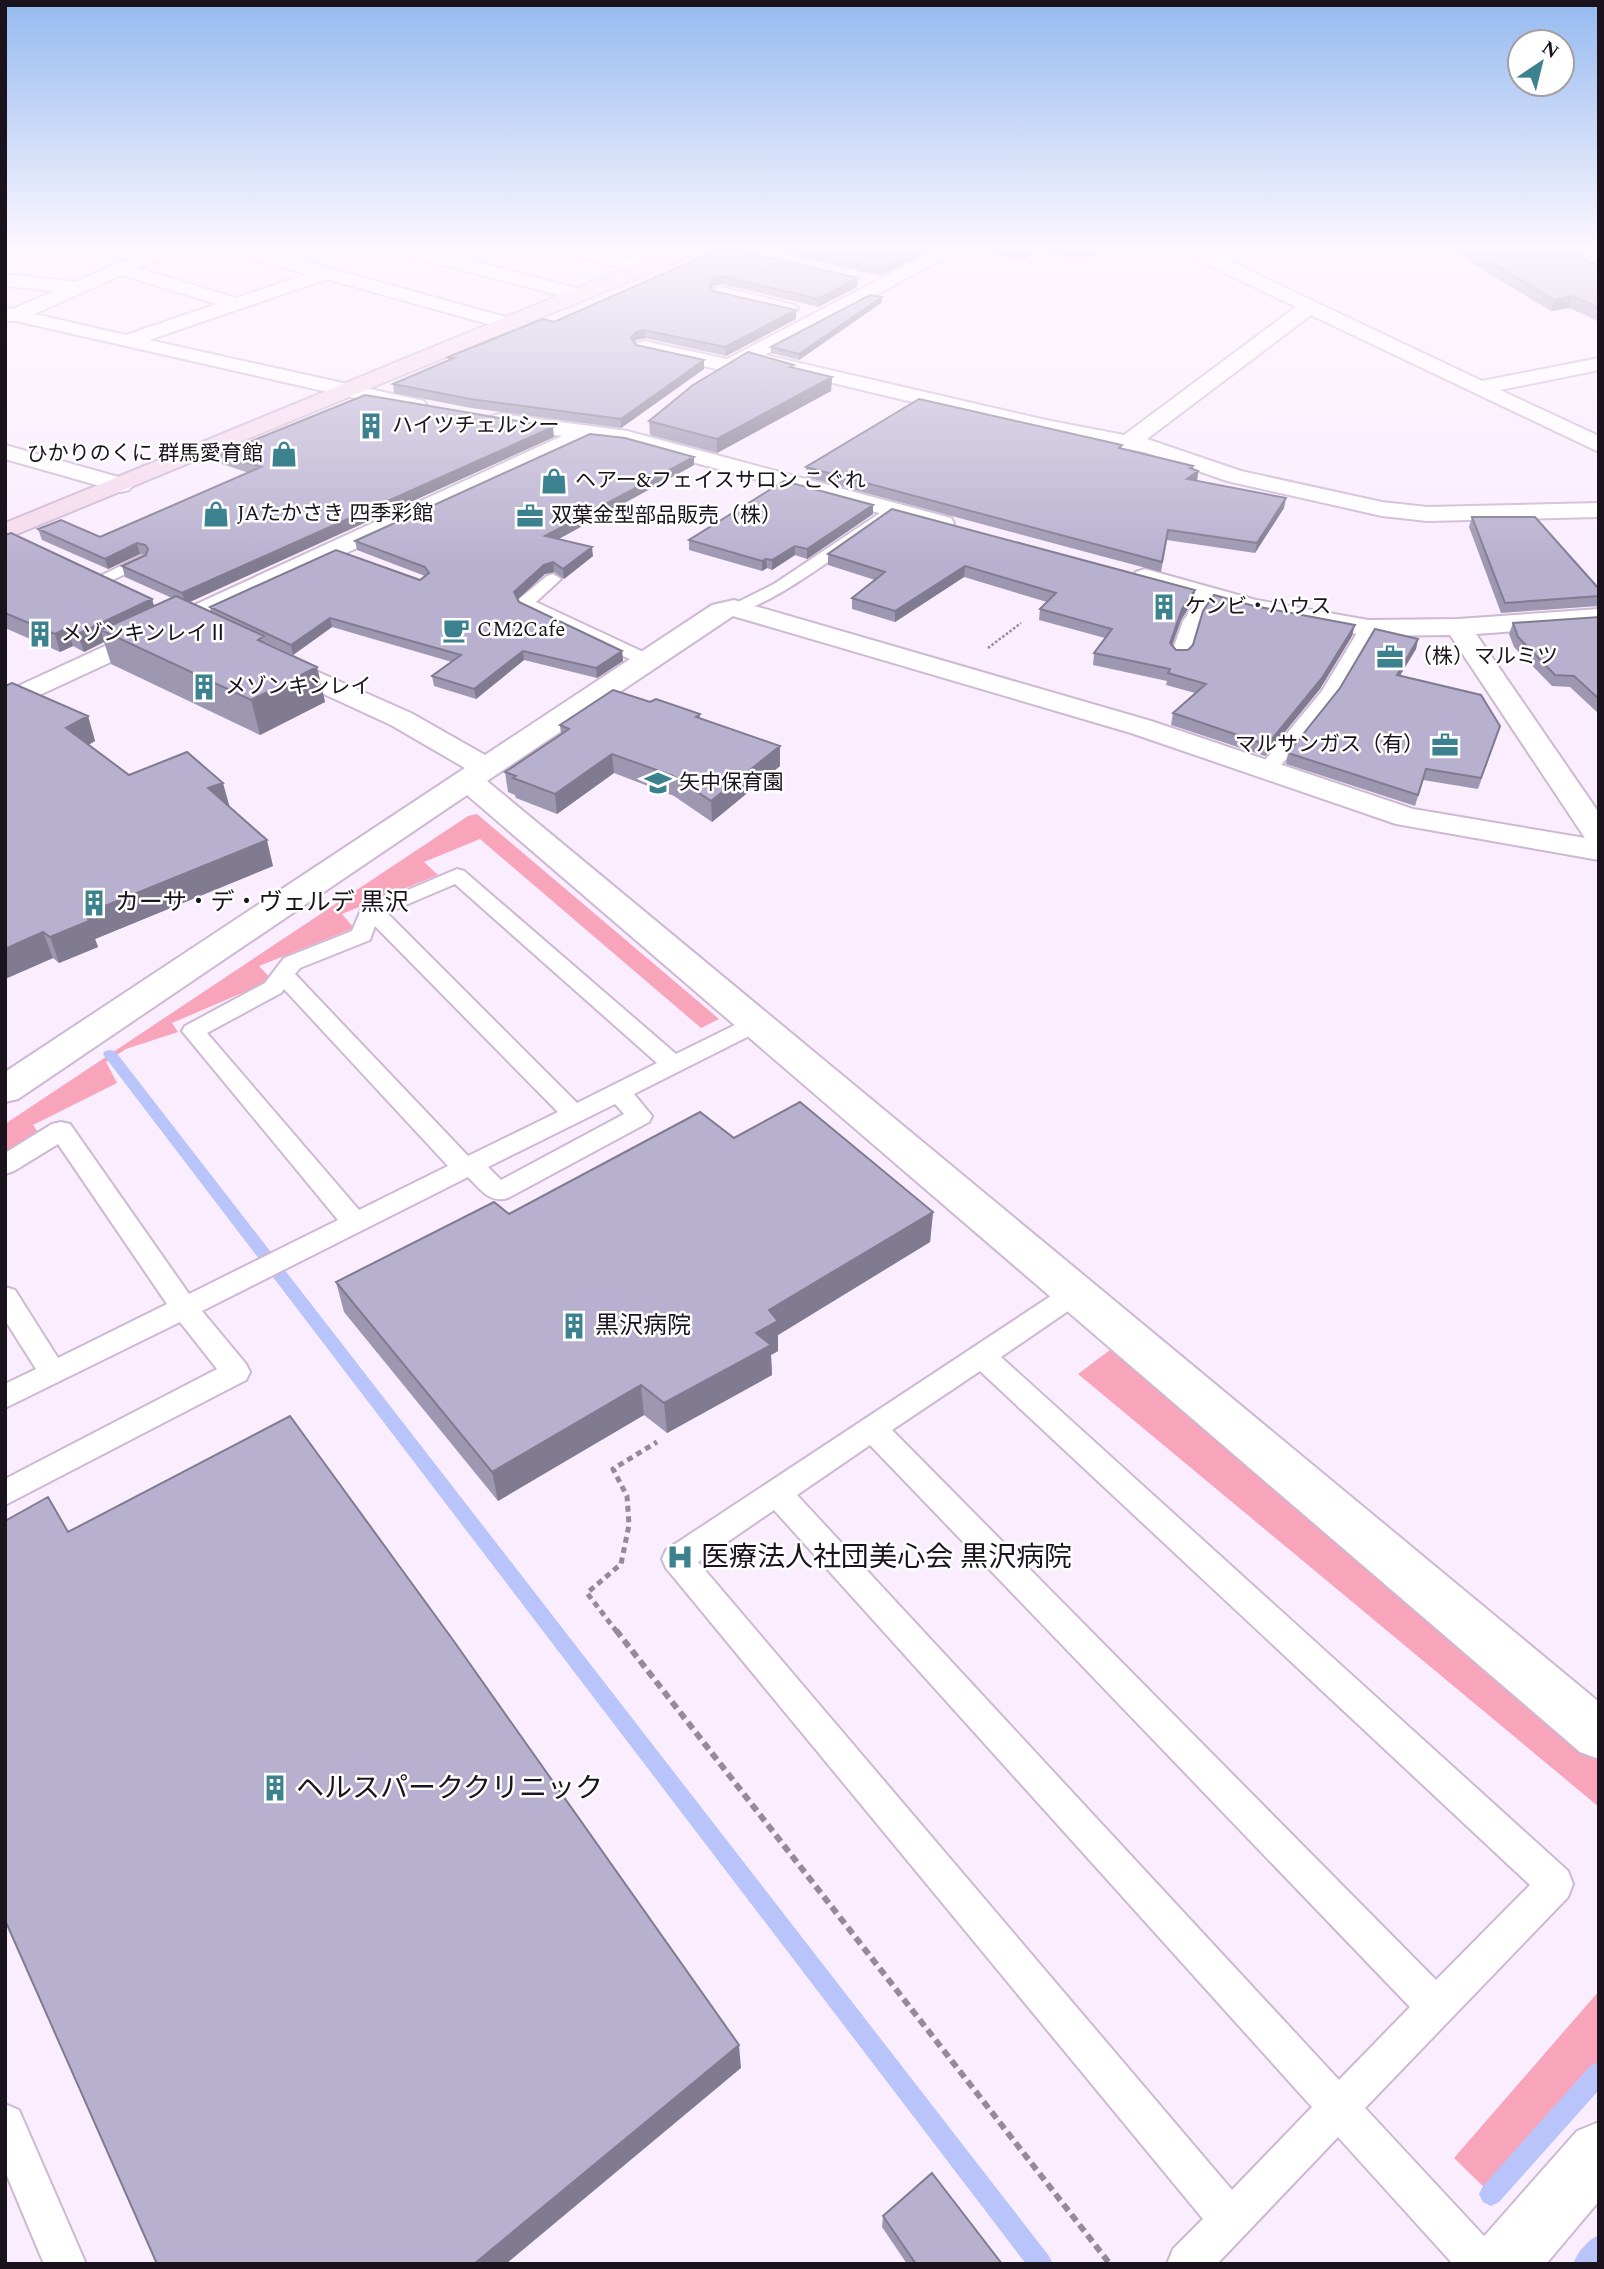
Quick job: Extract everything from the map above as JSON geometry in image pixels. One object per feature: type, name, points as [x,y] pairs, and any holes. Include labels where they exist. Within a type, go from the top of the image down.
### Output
[{"type":"street","points":[[170,351],[434,410]]},
{"type":"street","points":[[5,533],[442,351]]},
{"type":"street","points":[[670,351],[737,361],[1045,427],[1129,442],[1235,476],[1382,509],[1427,514],[1599,510]]},
{"type":"street","points":[[708,379],[756,351]]},
{"type":"street","points":[[1129,442],[1250,351]]},
{"type":"street","points":[[1401,351],[1599,445]]},
{"type":"street","points":[[1478,388],[1599,364]]},
{"type":"street","points":[[471,417],[627,438],[958,527]]},
{"type":"street","points":[[627,438],[647,423]]},
{"type":"street","points":[[5,703],[183,618],[587,433]]},
{"type":"street","points":[[5,452],[121,485]]},
{"type":"street","points":[[5,533],[32,546]]},
{"type":"street","points":[[1117,570],[1254,607],[1368,628],[1458,627],[1599,617]]},
{"type":"street","points":[[91,574],[208,629]]},
{"type":"street","points":[[5,1090],[646,660],[721,611],[734,608],[1141,727],[1407,817],[1599,850]]},
{"type":"street","points":[[1458,627],[1599,836]]},
{"type":"street","points":[[244,646],[401,719],[475,774],[755,1024],[1599,1735]]},
{"type":"street","points":[[1488,2263],[1599,2153]]},
{"type":"lane","points":[[734,608],[780,587],[892,509]]},
{"type":"lane","points":[[332,549],[357,559]]},
{"type":"lane","points":[[91,574],[141,561]]},
{"type":"lane","points":[[553,579],[525,603],[646,660]]},
{"type":"lane","points":[[1180,655],[1191,621],[1209,595]]},
{"type":"lane","points":[[1267,770],[1330,693],[1368,628]]},
{"type":"lane","points":[[355,1223],[193,1031],[273,988],[292,963],[362,935],[368,914],[457,875],[673,1064]]},
{"type":"lane","points":[[374,912],[574,1114]]},
{"type":"lane","points":[[283,974],[467,1167],[499,1192],[640,1116],[618,1092]]},
{"type":"lane","points":[[5,1398],[755,1024]]},
{"type":"lane","points":[[5,1164],[61,1130],[184,1308],[236,1373],[5,1493]]},
{"type":"lane","points":[[1075,1293],[677,1559],[1231,2220]]},
{"type":"lane","points":[[5,1297],[53,1373]]},
{"type":"lane","points":[[981,1355],[1555,1884],[1188,2264]]},
{"type":"lane","points":[[872,1428],[1436,2007]]},
{"type":"lane","points":[[775,1491],[1427,2204],[1488,2263]]},
{"type":"lane","points":[[5,2124],[65,2264]]},
{"type":"path","points":[[657,1442],[613,1469],[627,1496],[628,1506],[629,1525],[621,1564],[587,1593],[1110,2264]]},
{"type":"shaded area","points":[[477,814],[719,1019],[701,1028],[480,839],[424,862],[438,875],[342,914],[354,928],[259,966],[272,980],[172,1023],[178,1032],[126,1049],[106,1062],[117,1083],[33,1125],[40,1135],[5,1152],[5,1124],[468,816]]},
{"type":"shaded area","points":[[1110,1350],[1599,1761],[1599,1807],[1078,1374]]},
{"type":"shaded area","points":[[1599,1991],[1599,2068],[1491,2194],[1454,2158]]},
{"type":"building","points":[[463,351],[663,351],[704,360],[621,419],[470,399],[393,384],[454,358],[448,357]]},
{"type":"building","points":[[748,352],[794,365],[790,367],[832,377],[717,439],[649,421],[693,385]]},
{"type":"building","points":[[365,395],[553,427],[182,593],[122,566],[146,555],[148,549],[145,545],[137,543],[105,559],[38,529],[61,520],[100,537],[261,467],[220,454]]},
{"type":"building","points":[[919,399],[1122,445],[1119,448],[1193,466],[1190,468],[1198,471],[1187,479],[1286,498],[1257,543],[1168,530],[1162,562],[806,467]]},
{"type":"building","points":[[590,434],[625,438],[694,457],[545,536],[592,547],[563,569],[553,562],[544,565],[514,592],[519,602],[622,651],[596,668],[523,651],[474,689],[432,676],[461,655],[330,618],[291,645],[210,607],[336,550],[420,580],[429,573],[425,567],[355,541]]},
{"type":"building","points":[[784,481],[873,505],[807,549],[795,546],[772,560],[762,561],[689,540]]},
{"type":"building","points":[[892,509],[1195,590],[1182,609],[1170,643],[1176,650],[1188,650],[1193,645],[1203,611],[1214,595],[1254,606],[1355,625],[1322,678],[1267,745],[1173,713],[1206,684],[1168,673],[1170,669],[1094,653],[1112,629],[1040,609],[1056,593],[965,566],[895,611],[852,598],[885,572],[828,554]]},
{"type":"building","points":[[1472,517],[1535,517],[1599,589],[1599,596],[1505,603]]},
{"type":"building","points":[[11,533],[152,599],[78,634],[67,628],[55,634],[5,613],[5,535]]},
{"type":"building","points":[[176,596],[264,636],[258,640],[317,667],[251,700],[101,630]]},
{"type":"building","points":[[1599,617],[1599,699],[1574,676],[1555,675],[1518,637],[1513,623]]},
{"type":"building","points":[[1375,629],[1418,639],[1397,675],[1481,695],[1500,726],[1481,778],[1426,769],[1418,795],[1288,753],[1340,688]]},
{"type":"building","points":[[12,683],[88,716],[66,728],[129,775],[187,752],[223,783],[208,788],[267,840],[85,914],[89,921],[50,937],[43,932],[5,949],[5,686]]},
{"type":"building","name":"矢中保育園","points":[[613,690],[650,702],[656,699],[700,714],[696,717],[780,746],[711,801],[673,776],[612,754],[555,794],[513,778],[516,776],[505,772],[569,729],[560,725]]},
{"type":"building","name":"黒沢病院","points":[[800,1102],[933,1212],[769,1310],[778,1321],[756,1333],[771,1345],[664,1403],[641,1385],[492,1472],[336,1282],[494,1202],[509,1214],[700,1112],[734,1138]]},
{"type":"building","name":"ヘルスパーククリニック","points":[[290,1416],[453,1640],[739,2045],[474,2264],[157,2264],[5,1920],[5,1521],[48,1497],[68,1532]]},
{"type":"building","points":[[932,2173],[1002,2264],[916,2264],[883,2216]]},
{"type":"waterway","points":[[110,1054],[1041,2264]]},
{"type":"waterway","points":[[1491,2194],[1599,2073]]},
{"type":"waterway","points":[[1585,2264],[1599,2247]]},
{"type":"place","name":"ハイツチェルシー","points":[[371,426]]},
{"type":"place","name":"ひかりのくに 群馬愛育館","points":[[284,454]]},
{"type":"place","name":"ヘアー&フェイスサロン こぐれ","points":[[554,481]]},
{"type":"place","name":"JAたかさき 四季彩館","points":[[216,514]]},
{"type":"place","name":"双葉金型部品販売（株）","points":[[530,516]]},
{"type":"place","name":"ケンビ・ハウス","points":[[1164,607]]},
{"type":"place","name":"CM2Cafe","points":[[456,630]]},
{"type":"place","name":"メゾンキンレイⅡ","points":[[40,634]]},
{"type":"place","name":"（株）マルミツ","points":[[1390,657]]},
{"type":"place","name":"メゾンキンレイ","points":[[204,687]]},
{"type":"place","name":"マルサンガス（有）","points":[[1445,745]]},
{"type":"place","name":"矢中保育園","points":[[658,783]]},
{"type":"place","name":"カーサ・デ・ヴェルデ 黒沢","points":[[94,903]]},
{"type":"place","name":"黒沢病院","points":[[574,1326]]},
{"type":"place","name":"医療法人社団美心会 黒沢病院","points":[[680,1557]]},
{"type":"place","name":"ヘルスパーククリニック","points":[[275,1788]]}]
